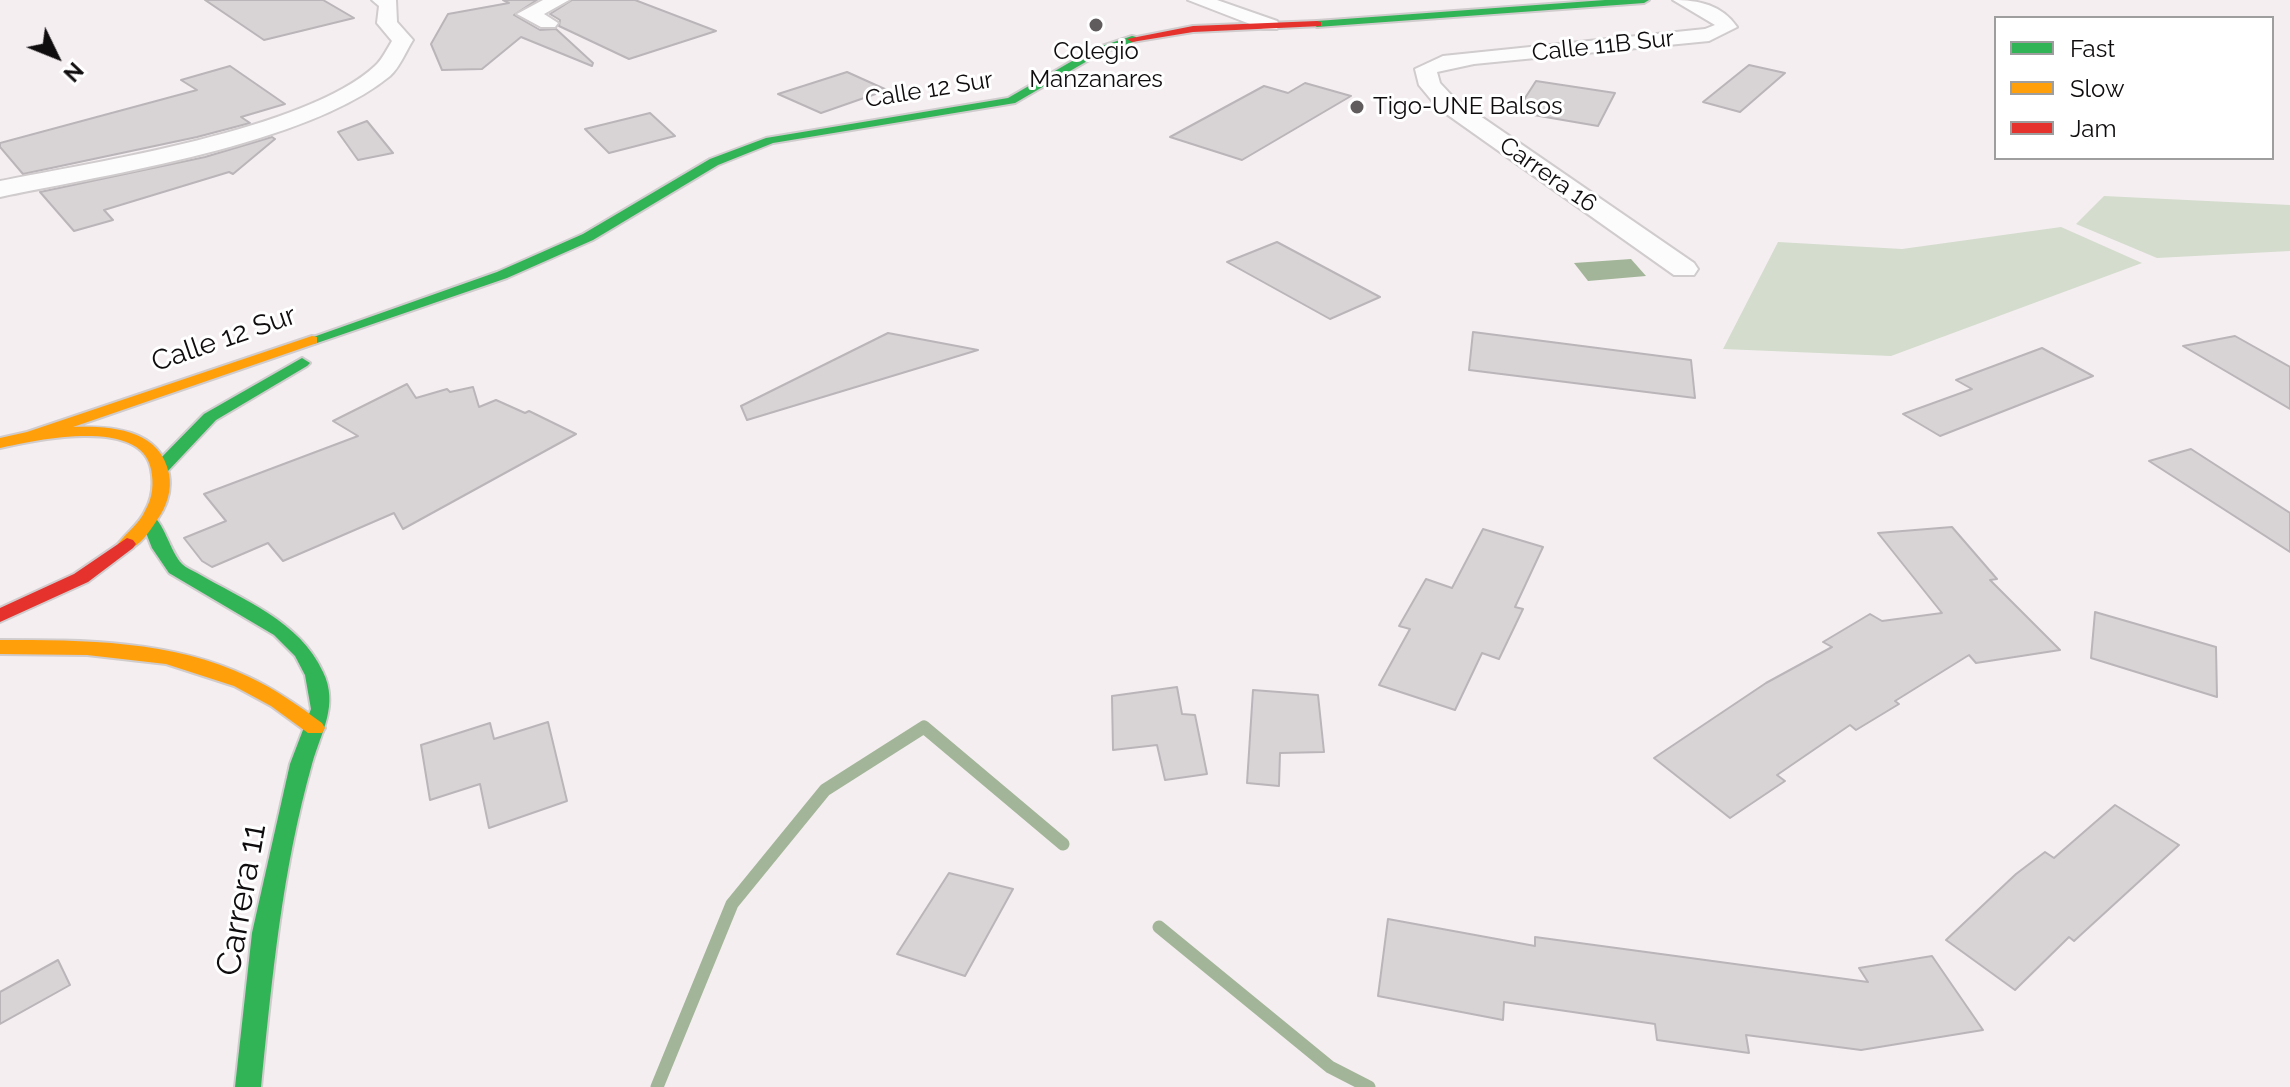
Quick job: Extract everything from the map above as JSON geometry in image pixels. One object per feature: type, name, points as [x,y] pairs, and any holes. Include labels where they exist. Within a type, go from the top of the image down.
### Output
[{"type":"main road","name":"Calle 12 Sur","points":[[33,435],[433,299],[588,237],[714,162],[743,149],[770,140],[1011,101],[1037,91],[1076,60],[1133,40],[1206,29],[1489,14],[1644,0]]},
{"type":"main road","name":"Calle 12 Sur","points":[[162,467],[189,436],[236,400],[433,299]]},
{"type":"main road","points":[[0,443],[33,435],[90,430],[111,432],[128,437],[152,451],[162,467],[162,492],[150,520],[80,578],[0,616]]},
{"type":"main road","name":"Carrera 11","points":[[150,520],[161,548],[176,569],[281,630],[303,652],[315,675],[321,709],[301,764],[264,933],[248,1087]]},
{"type":"main road","points":[[0,647],[119,648],[170,654],[280,698],[315,728]]},
{"type":"street","points":[[0,189],[253,132],[324,107],[375,79],[401,53],[403,40],[387,23],[389,4],[382,0]]},
{"type":"street","points":[[548,23],[527,14],[559,0]]},
{"type":"street","points":[[1198,0],[1270,25]]},
{"type":"street","name":"Calle 11B Sur","points":[[1426,69],[1458,60],[1709,35],[1727,27],[1721,19],[1683,0]]},
{"type":"street","name":"Carrera 16","points":[[1426,69],[1430,85],[1446,103],[1684,269]]},
{"type":"shaded area","points":[[2104,196],[2290,205],[2290,251],[2157,258],[2076,224]]},
{"type":"shaded area","points":[[2061,227],[2142,263],[1891,356],[1723,349],[1778,242],[1902,249]]},
{"type":"shaded area","points":[[1631,259],[1646,276],[1588,281],[1574,263]]},
{"type":"building","points":[[205,0],[323,0],[354,18],[264,40]]},
{"type":"building","points":[[503,0],[537,0],[514,15],[540,30],[556,29],[593,63],[592,66],[521,37],[482,69],[442,70],[431,44],[448,14],[509,3]]},
{"type":"building","points":[[572,0],[635,0],[716,31],[629,59],[559,26],[560,20],[550,14]]},
{"type":"building","points":[[1749,65],[1785,73],[1740,112],[1703,102]]},
{"type":"building","points":[[230,66],[285,104],[241,117],[250,123],[23,174],[0,147],[0,143],[197,90],[181,80]]},
{"type":"building","points":[[847,72],[887,90],[821,113],[778,94]]},
{"type":"building","points":[[1536,81],[1615,93],[1598,126],[1516,112]]},
{"type":"building","points":[[1305,83],[1351,96],[1242,160],[1170,137],[1264,86],[1288,93]]},
{"type":"building","points":[[650,113],[675,136],[609,153],[585,129]]},
{"type":"building","points":[[367,121],[393,153],[358,160],[338,132]]},
{"type":"building","points":[[272,137],[275,139],[233,174],[229,172],[104,210],[113,220],[74,231],[40,192],[205,157]]},
{"type":"building","points":[[1277,242],[1380,297],[1330,319],[1227,262]]},
{"type":"building","points":[[1473,332],[1691,360],[1695,398],[1469,370]]},
{"type":"building","points":[[888,333],[978,350],[747,420],[741,406]]},
{"type":"building","points":[[2235,336],[2290,367],[2290,409],[2183,346]]},
{"type":"building","points":[[2042,348],[2093,376],[1940,436],[1903,414],[1972,389],[1956,380]]},
{"type":"building","points":[[407,384],[416,398],[447,389],[450,392],[473,387],[479,407],[496,400],[525,413],[529,411],[576,434],[403,529],[394,513],[283,561],[268,543],[212,567],[202,561],[184,538],[226,521],[204,494],[358,436],[333,421]]},
{"type":"building","points":[[2191,449],[2290,513],[2290,552],[2149,461]]},
{"type":"building","points":[[1952,527],[1997,579],[1990,580],[2060,650],[1976,663],[1969,655],[1895,701],[1899,704],[1856,730],[1850,725],[1777,775],[1785,781],[1730,818],[1654,758],[1766,683],[1832,647],[1823,642],[1870,614],[1882,621],[1942,613],[1878,533]]},
{"type":"building","points":[[1483,529],[1543,547],[1515,607],[1523,609],[1499,659],[1482,653],[1455,710],[1379,685],[1410,629],[1399,626],[1426,579],[1452,588]]},
{"type":"building","points":[[2095,612],[2216,647],[2217,697],[2091,658]]},
{"type":"building","points":[[1177,687],[1182,714],[1195,715],[1207,774],[1165,780],[1157,745],[1113,750],[1112,696]]},
{"type":"building","points":[[1253,690],[1318,695],[1324,752],[1280,753],[1279,786],[1247,783]]},
{"type":"building","points":[[548,722],[567,801],[489,828],[480,784],[430,800],[421,745],[490,723],[494,739]]},
{"type":"building","points":[[2115,805],[2179,845],[2074,941],[2069,937],[2015,990],[1946,940],[2016,874],[2045,852],[2054,858]]},
{"type":"building","points":[[949,873],[1013,889],[965,976],[897,954]]},
{"type":"building","points":[[1388,919],[1535,946],[1535,937],[1868,982],[1859,968],[1932,956],[1983,1030],[1861,1050],[1746,1035],[1749,1053],[1657,1040],[1655,1024],[1504,1002],[1503,1020],[1378,996]]},
{"type":"building","points":[[58,960],[70,985],[0,1024],[0,992]]},
{"type":"waterway","points":[[657,1087],[732,904],[825,790],[924,727],[1063,844]]},
{"type":"waterway","points":[[1159,927],[1330,1067],[1369,1087]]},
{"type":"traffic: fast","points":[[1317,24],[1644,0]]},
{"type":"traffic: fast","points":[[312,340],[502,275],[588,237],[714,162],[770,140],[1011,101],[1097,51],[1132,39]]},
{"type":"traffic: fast","points":[[162,467],[210,417],[302,363]]},
{"type":"traffic: fast","points":[[150,520],[161,548],[176,569],[281,630],[303,652],[315,675],[321,709],[301,764],[264,933],[248,1087]]},
{"type":"traffic: slow","points":[[33,435],[312,340]]},
{"type":"traffic: slow","points":[[0,443],[43,434],[98,431],[123,435],[144,444],[158,459],[161,491],[151,516],[127,544]]},
{"type":"traffic: slow","points":[[0,647],[87,648],[166,657],[241,681],[278,701],[315,728]]},
{"type":"traffic: jam","points":[[1132,39],[1193,29],[1317,24]]},
{"type":"traffic: jam","points":[[0,616],[81,578],[127,544]]},
{"type":"place","name":"Colegio Manzanares","points":[[1096,25]]},
{"type":"place","name":"Tigo-UNE Balsos","points":[[1357,107]]}]
